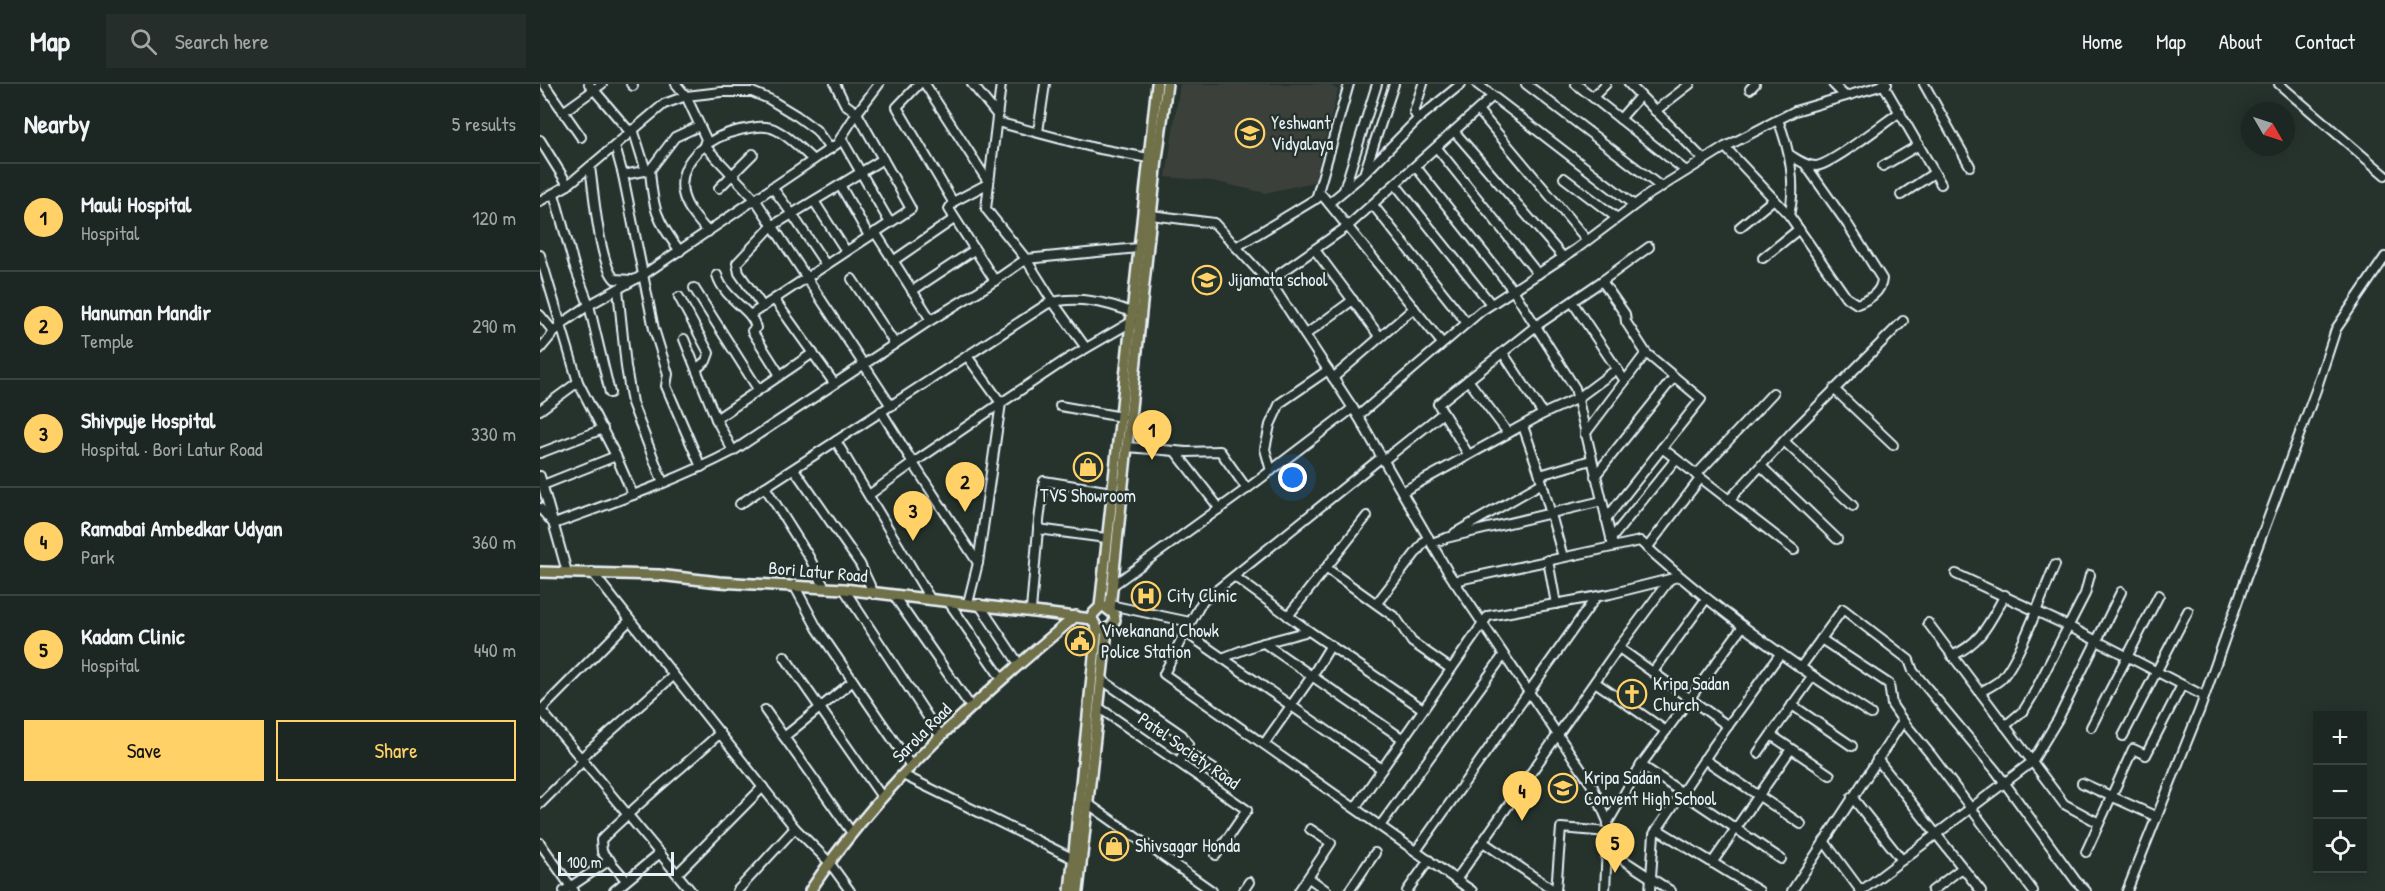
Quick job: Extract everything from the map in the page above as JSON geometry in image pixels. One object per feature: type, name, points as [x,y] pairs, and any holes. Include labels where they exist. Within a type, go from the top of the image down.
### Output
[{"type":"main road","points":[[1102,629],[1112,626],[1115,620],[1114,614],[1107,607],[1106,538],[1122,417],[1157,84]]},
{"type":"main road","points":[[1107,607],[1112,586],[1167,84]]},
{"type":"main road","name":"Bori Latur Road","points":[[540,572],[592,572],[844,589],[1092,619]]},
{"type":"main road","points":[[1078,891],[1102,680],[1102,629],[1092,619],[1092,614],[1107,607]]},
{"type":"main road","name":"Sarola Road","points":[[810,891],[852,833],[911,766],[1002,679],[1076,616]]},
{"type":"main road","points":[[1070,891],[1072,858],[1102,629]]},
{"type":"street","points":[[544,84],[581,136]]},
{"type":"street","points":[[563,112],[592,87],[602,84]]},
{"type":"street","points":[[676,84],[686,96],[706,140],[704,145]]},
{"type":"street","points":[[731,84],[737,93]]},
{"type":"street","points":[[750,315],[911,208],[856,113],[844,104],[835,84]]},
{"type":"street","points":[[540,349],[557,329],[589,305],[643,275],[830,149],[841,138],[856,113],[879,84]]},
{"type":"street","points":[[919,84],[897,107],[953,202]]},
{"type":"street","points":[[925,84],[989,183]]},
{"type":"street","points":[[972,84],[997,119],[1095,148],[1148,158]]},
{"type":"street","points":[[1001,84],[986,209],[1026,259],[1086,348]]},
{"type":"street","points":[[1038,132],[1045,84]]},
{"type":"street","points":[[1316,199],[1349,84]]},
{"type":"street","points":[[1343,191],[1377,84]]},
{"type":"street","points":[[1364,174],[1394,84]]},
{"type":"street","points":[[1418,119],[1414,112],[1423,84]]},
{"type":"street","points":[[1447,84],[1454,91]]},
{"type":"street","points":[[1329,203],[1364,174],[1418,119],[1461,84]]},
{"type":"street","points":[[1477,84],[1634,205]]},
{"type":"street","points":[[1526,84],[1661,186]]},
{"type":"street","points":[[1576,84],[1686,171]]},
{"type":"street","points":[[1593,97],[1606,84]]},
{"type":"street","points":[[1629,84],[1704,160]]},
{"type":"street","points":[[1655,111],[1690,84]]},
{"type":"street","points":[[1833,84],[1845,96]]},
{"type":"street","points":[[1358,416],[1491,304],[1563,257],[1661,186],[1725,147],[1795,111],[1885,84],[1941,184]]},
{"type":"street","points":[[1924,84],[1970,166]]},
{"type":"street","points":[[2278,84],[2385,175]]},
{"type":"street","points":[[592,87],[631,131],[648,171],[658,220],[680,251]]},
{"type":"street","points":[[540,201],[554,194],[590,167],[664,104],[686,96],[721,92],[752,93],[788,110],[816,130],[830,149]]},
{"type":"street","points":[[1620,119],[1640,96]]},
{"type":"street","points":[[1268,282],[1348,226],[1492,97]]},
{"type":"street","points":[[1478,110],[1587,240]]},
{"type":"street","points":[[1805,164],[1820,165],[1829,162],[1900,112]]},
{"type":"street","points":[[1778,120],[1790,155],[1789,215]]},
{"type":"street","points":[[623,175],[648,171],[675,137],[699,126]]},
{"type":"street","points":[[708,231],[688,206],[683,194],[682,181],[687,165],[704,145],[726,134],[765,127],[776,130],[793,141],[813,160]]},
{"type":"street","points":[[1454,130],[1563,257]]},
{"type":"street","points":[[841,138],[890,223]]},
{"type":"street","points":[[540,140],[568,184]]},
{"type":"street","points":[[704,145],[755,199],[891,405]]},
{"type":"street","points":[[1883,166],[1919,145]]},
{"type":"street","points":[[615,146],[654,329],[668,374],[666,386],[701,467]]},
{"type":"street","points":[[1725,147],[1789,215],[1849,300],[1857,304],[1861,303],[1878,291],[1882,279],[1805,164],[1790,155]]},
{"type":"street","points":[[1437,148],[1538,273]]},
{"type":"street","points":[[719,188],[753,154]]},
{"type":"street","points":[[763,307],[739,273],[737,263],[772,226],[883,159]]},
{"type":"street","points":[[590,167],[608,273],[615,279],[633,280]]},
{"type":"street","points":[[1416,167],[1514,290],[1575,388],[1612,543]]},
{"type":"street","points":[[1901,195],[1935,173]]},
{"type":"street","points":[[1564,178],[1617,218]]},
{"type":"street","points":[[989,183],[953,202],[949,210],[995,281]]},
{"type":"street","points":[[840,185],[872,234],[894,261],[931,320]]},
{"type":"street","points":[[1396,185],[1491,304]]},
{"type":"street","points":[[772,187],[826,265]]},
{"type":"street","points":[[554,194],[574,265],[589,305],[610,393]]},
{"type":"street","points":[[1236,247],[1322,195],[1442,343]]},
{"type":"street","points":[[1740,227],[1774,199]]},
{"type":"street","points":[[814,201],[846,251]]},
{"type":"street","points":[[1373,205],[1467,322]]},
{"type":"street","points":[[1151,215],[1214,224],[1268,282],[1305,335],[1358,416],[1454,581],[1593,787],[1608,822],[1605,891]]},
{"type":"street","points":[[894,261],[954,219]]},
{"type":"street","points":[[1763,258],[1799,229]]},
{"type":"street","points":[[1468,454],[1438,404],[1536,326],[1573,303],[1649,247]]},
{"type":"street","points":[[554,524],[663,483],[733,451],[1026,259],[1138,248]]},
{"type":"street","points":[[912,291],[974,250]]},
{"type":"street","points":[[1315,250],[1380,337]]},
{"type":"street","points":[[540,255],[557,329],[578,382],[603,429],[633,495]]},
{"type":"street","points":[[2127,891],[2204,696],[2309,410],[2336,328],[2385,257]]},
{"type":"street","points":[[717,275],[726,293],[754,319],[756,328],[752,331],[780,375]]},
{"type":"street","points":[[852,279],[895,344]]},
{"type":"street","points":[[1602,281],[1625,314],[1626,322],[1646,353],[1701,399],[1606,519]]},
{"type":"street","points":[[694,288],[758,389]]},
{"type":"street","points":[[618,289],[632,403],[663,483]]},
{"type":"street","points":[[679,297],[709,353],[706,361],[696,369]]},
{"type":"street","points":[[774,299],[834,384]]},
{"type":"street","points":[[740,504],[1053,302],[1062,299],[1113,304],[1133,317],[1001,403],[869,495]]},
{"type":"street","points":[[1305,335],[1353,300]]},
{"type":"street","points":[[1573,303],[1625,381]]},
{"type":"street","points":[[1333,378],[1414,308]]},
{"type":"street","points":[[540,315],[557,329]]},
{"type":"street","points":[[1729,500],[1834,389],[1903,321]]},
{"type":"street","points":[[684,339],[716,419],[733,451]]},
{"type":"street","points":[[1503,352],[1544,414]]},
{"type":"street","points":[[716,419],[813,353]]},
{"type":"street","points":[[1586,434],[1646,353]]},
{"type":"street","points":[[968,356],[1001,403],[978,563],[968,603]]},
{"type":"street","points":[[1402,492],[1468,454],[1578,398],[1617,369]]},
{"type":"street","points":[[1271,471],[1265,449],[1270,425],[1280,403],[1328,370]]},
{"type":"street","points":[[1595,476],[1674,377]]},
{"type":"street","points":[[1468,380],[1508,433]]},
{"type":"street","points":[[540,410],[578,382]]},
{"type":"street","points":[[1834,389],[1893,445]]},
{"type":"street","points":[[1647,548],[1698,477],[1773,393]]},
{"type":"street","points":[[1060,406],[1122,417]]},
{"type":"street","points":[[1112,586],[1220,509],[1353,408]]},
{"type":"street","points":[[882,411],[978,563]]},
{"type":"street","points":[[1443,413],[1202,602],[1164,674],[1472,891]]},
{"type":"street","points":[[1523,426],[1563,557]]},
{"type":"street","points":[[540,453],[603,429]]},
{"type":"street","points":[[836,441],[931,600]]},
{"type":"street","points":[[1784,441],[1853,506]]},
{"type":"street","points":[[1127,447],[1175,452],[1220,451],[1247,489]]},
{"type":"street","points":[[1662,448],[1794,550]]},
{"type":"street","points":[[1175,452],[1220,509]]},
{"type":"street","points":[[543,485],[616,456]]},
{"type":"street","points":[[1612,543],[1676,459]]},
{"type":"street","points":[[1446,538],[1541,479],[1592,460]]},
{"type":"street","points":[[1761,466],[1837,539]]},
{"type":"street","points":[[794,469],[860,564],[874,594]]},
{"type":"street","points":[[540,476],[567,572]]},
{"type":"street","points":[[1031,610],[1044,481],[1112,492]]},
{"type":"street","points":[[765,487],[809,556],[825,588]]},
{"type":"street","points":[[1377,603],[1430,540],[1602,501]]},
{"type":"street","points":[[540,508],[554,524]]},
{"type":"street","points":[[1288,616],[1367,516]]},
{"type":"street","points":[[1038,529],[1106,538]]},
{"type":"street","points":[[1454,581],[1563,557],[1612,543],[1640,541],[1674,578],[1800,668],[1871,714]]},
{"type":"street","points":[[1548,560],[1556,604]]},
{"type":"street","points":[[1980,692],[1998,682],[2004,675],[2023,640],[2055,565]]},
{"type":"street","points":[[1326,568],[1377,603],[1401,624],[1408,638],[1451,669]]},
{"type":"street","points":[[592,572],[795,828],[829,862],[850,891]]},
{"type":"street","points":[[1956,574],[2068,626],[2204,696]]},
{"type":"street","points":[[2005,726],[2024,710],[2085,594],[2090,575]]},
{"type":"street","points":[[1235,577],[1308,631],[1423,709]]},
{"type":"street","points":[[1355,808],[1488,616],[1596,597],[1674,578]]},
{"type":"street","points":[[1456,879],[1619,648],[1674,578]]},
{"type":"street","points":[[794,585],[813,621],[911,766]]},
{"type":"street","points":[[844,589],[941,737]]},
{"type":"street","points":[[1824,841],[1861,891],[2032,762],[2058,719],[2121,592]]},
{"type":"street","points":[[2091,728],[2159,595]]},
{"type":"street","points":[[894,596],[971,708]]},
{"type":"street","points":[[1952,656],[1978,640],[2005,596]]},
{"type":"street","points":[[1416,851],[1596,597]]},
{"type":"street","points":[[1653,672],[1706,599]]},
{"type":"street","points":[[948,601],[1002,679]]},
{"type":"street","points":[[979,604],[1019,664]]},
{"type":"street","points":[[1107,607],[1190,622]]},
{"type":"street","points":[[1800,668],[1843,609],[1909,660],[1913,671],[2004,783],[2086,891]]},
{"type":"street","points":[[2123,736],[2188,611]]},
{"type":"street","points":[[629,621],[540,710],[691,891]]},
{"type":"street","points":[[1928,623],[2064,804],[2099,823]]},
{"type":"street","points":[[1608,822],[1641,765],[1743,626]]},
{"type":"street","points":[[1222,658],[1308,631]]},
{"type":"street","points":[[1185,632],[1382,769]]},
{"type":"street","points":[[1821,639],[1889,684],[1892,705],[1903,721],[2033,891]]},
{"type":"street","points":[[1264,643],[1403,739]]},
{"type":"street","points":[[1264,744],[1331,645]]},
{"type":"street","points":[[1619,648],[1728,726]]},
{"type":"street","points":[[1650,891],[1654,834],[1704,759],[1780,654]]},
{"type":"street","points":[[784,656],[882,797]]},
{"type":"street","points":[[1380,826],[1503,656]]},
{"type":"street","points":[[540,804],[583,759],[673,676]]},
{"type":"street","points":[[1758,753],[1813,676]]},
{"type":"street","points":[[1102,680],[1182,735],[1188,744],[1179,762]]},
{"type":"street","points":[[784,737],[853,681]]},
{"type":"street","points":[[1595,682],[1666,731]]},
{"type":"street","points":[[2086,852],[2133,749],[2146,755],[2182,685]]},
{"type":"street","points":[[1792,705],[1852,746]]},
{"type":"street","name":"Patel Society Road","points":[[1098,706],[1247,810],[1216,855]]},
{"type":"street","points":[[765,710],[852,833]]},
{"type":"street","points":[[1796,889],[1852,797],[1903,721]]},
{"type":"street","points":[[626,880],[600,848],[601,840],[627,814],[661,787],[720,733]]},
{"type":"street","points":[[1770,735],[1830,775]]},
{"type":"street","points":[[1712,863],[1791,749]]},
{"type":"street","points":[[1185,750],[1226,777]]},
{"type":"street","points":[[1704,759],[1801,824]]},
{"type":"street","points":[[1877,759],[1981,891]]},
{"type":"street","points":[[1641,765],[1781,859]]},
{"type":"street","points":[[903,775],[1072,858]]},
{"type":"street","points":[[2082,783],[2157,817]]},
{"type":"street","points":[[677,874],[763,787]]},
{"type":"street","points":[[1852,797],[1902,860]]},
{"type":"street","points":[[1087,803],[1212,891]]},
{"type":"street","points":[[737,891],[795,828]]},
{"type":"street","points":[[1484,842],[1555,891],[1561,828],[1608,832]]},
{"type":"street","points":[[1299,891],[1331,843],[1310,829]]},
{"type":"street","points":[[1657,829],[1759,891]]},
{"type":"street","points":[[540,843],[569,889],[610,860]]},
{"type":"street","points":[[1608,850],[1671,891]]},
{"type":"street","points":[[614,891],[660,853]]},
{"type":"street","points":[[1348,891],[1375,854]]},
{"type":"street","points":[[1407,891],[1429,860]]},
{"type":"street","points":[[1932,891],[1962,868]]},
{"type":"street","points":[[1309,878],[1327,891]]},
{"type":"street","points":[[1243,891],[1249,882]]},
{"type":"shaded area","name":"Yeshwant Vidyalaya","points":[[1180,84],[1329,84],[1338,90],[1314,182],[1265,193],[1213,181],[1166,177]]},
{"type":"place","name":"Yeshwant Vidyalaya","points":[[1250,133]]},
{"type":"place","name":"Jijamata school","points":[[1207,280]]},
{"type":"place","name":"Mauli Hospital","points":[[1152,460]]},
{"type":"place","name":"TVS Showroom","points":[[1088,467]]},
{"type":"place","name":"Hanuman Mandir","points":[[965,512]]},
{"type":"place","name":"Shivpuje Hospital","points":[[913,541]]},
{"type":"place","name":"City Clinic","points":[[1146,596]]},
{"type":"place","name":"Vivekanand Chowk Police Station","points":[[1080,641]]},
{"type":"place","name":"Kripa Sadan Church","points":[[1632,694]]},
{"type":"place","name":"Kripa Sadan Convent High School","points":[[1563,788]]},
{"type":"place","name":"Ramabai Ambedkar Udyan","points":[[1522,821]]},
{"type":"place","name":"Shivsagar Honda","points":[[1114,846]]},
{"type":"place","name":"Kadam Clinic","points":[[1615,873]]}]
